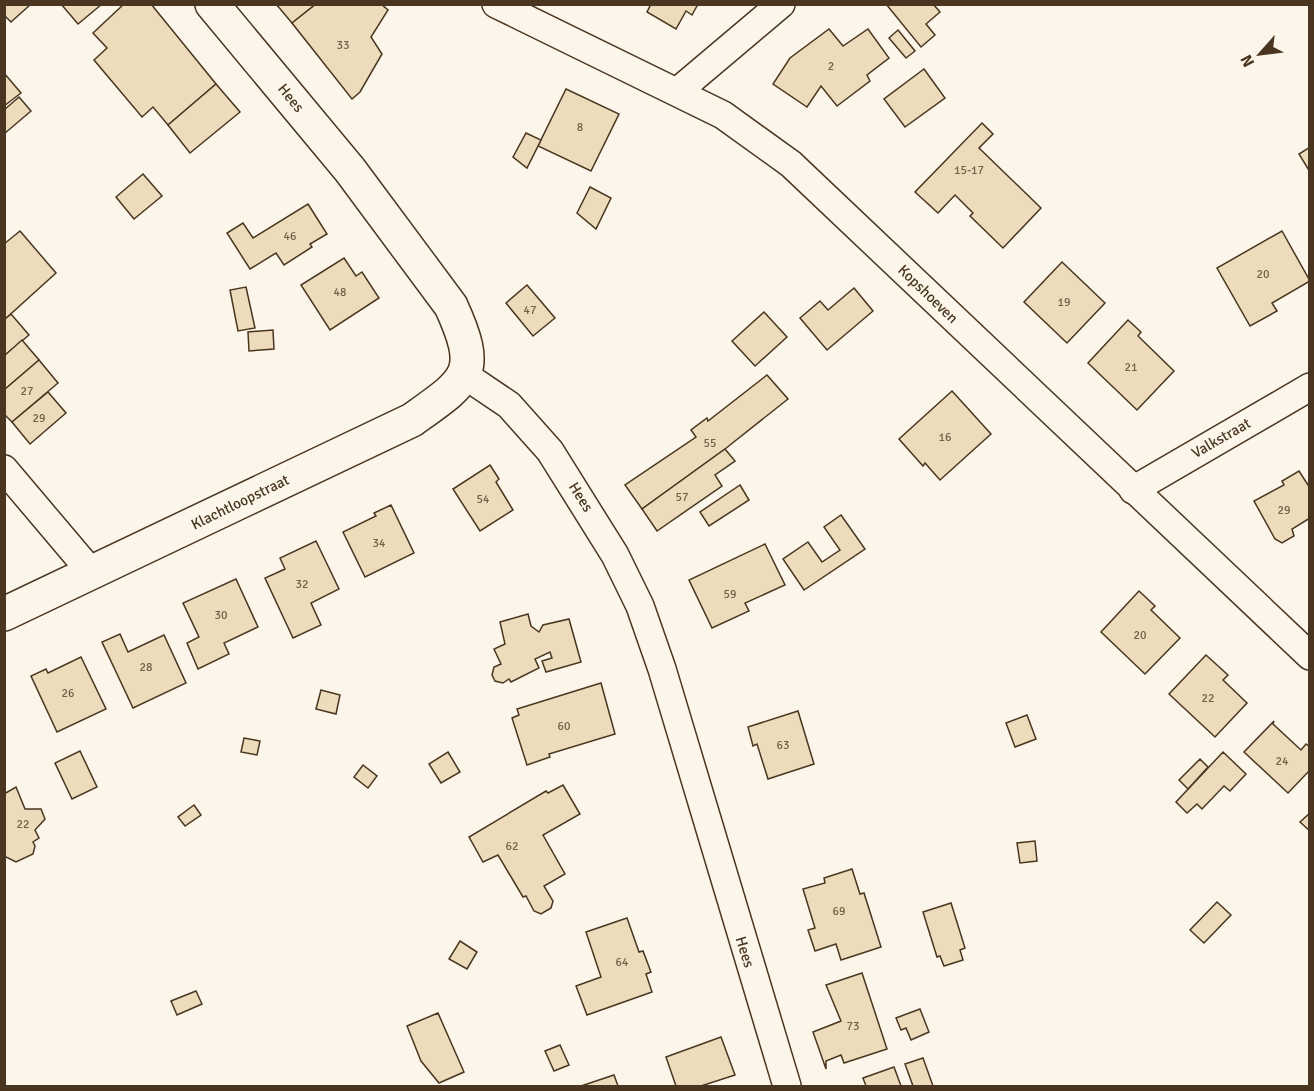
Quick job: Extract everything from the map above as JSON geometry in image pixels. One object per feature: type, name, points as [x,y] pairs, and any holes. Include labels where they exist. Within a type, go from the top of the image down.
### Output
[{"type":"main road","name":"Hees","points":[[212,4],[350,170],[430,275],[451,306],[462,330],[467,351],[466,376]]},
{"type":"main road","name":"Klachtloopstraat","points":[[4,614],[412,420],[452,392],[466,376]]},
{"type":"street","name":"Kopshoeven","points":[[496,4],[723,115],[791,164],[1310,656]]},
{"type":"street","points":[[678,91],[781,4]]},
{"type":"street","name":"Hees","points":[[466,376],[509,405],[550,451],[585,503],[640,606],[662,669],[787,1086]]},
{"type":"street","name":"Valkstraat","points":[[1133,490],[1310,387]]},
{"type":"street","points":[[4,469],[92,573]]},
{"type":"building","points":[[4,4],[31,4],[11,22],[4,15]]},
{"type":"building","points":[[61,4],[102,4],[78,24]]},
{"type":"building","points":[[124,4],[151,4],[216,84],[168,125],[153,107],[142,117],[94,60],[107,48],[93,33]]},
{"type":"building","points":[[276,4],[316,4],[292,23]]},
{"type":"building","points":[[316,4],[381,4],[388,10],[371,37],[382,54],[360,92],[352,99],[292,23]]},
{"type":"building","points":[[651,4],[698,4],[692,15],[686,11],[676,29],[647,12]]},
{"type":"building","points":[[886,4],[933,4],[940,12],[926,24],[935,35],[921,47]]},
{"type":"building","points":[[829,29],[843,46],[868,29],[889,58],[867,75],[870,81],[837,106],[821,86],[807,107],[773,84],[790,58]]},
{"type":"building","points":[[898,30],[915,51],[906,58],[889,38]]},
{"type":"building","points":[[924,69],[945,98],[905,127],[884,99]]},
{"type":"building","points":[[4,73],[21,93],[4,106]]},
{"type":"building","points":[[216,84],[240,112],[190,153],[168,125]]},
{"type":"building","points":[[566,89],[619,114],[591,171],[538,146]]},
{"type":"building","points":[[19,97],[31,111],[4,134],[4,110]]},
{"type":"building","points":[[982,123],[993,134],[979,148],[1041,208],[1003,248],[970,216],[973,213],[955,195],[938,213],[915,192]]},
{"type":"building","points":[[526,133],[541,140],[527,168],[513,157]]},
{"type":"building","points":[[1310,147],[1310,172],[1299,154]]},
{"type":"building","points":[[143,174],[162,196],[134,219],[116,197]]},
{"type":"building","points":[[590,187],[611,198],[596,229],[577,213]]},
{"type":"building","points":[[308,204],[327,234],[310,244],[312,247],[284,265],[276,253],[250,269],[227,233],[243,223],[253,238]]},
{"type":"building","points":[[20,231],[56,273],[4,320],[4,244]]},
{"type":"building","points":[[1282,231],[1310,281],[1272,303],[1277,311],[1250,326],[1217,268]]},
{"type":"building","points":[[344,258],[356,276],[362,272],[379,298],[330,330],[301,285]]},
{"type":"building","points":[[1062,262],[1105,303],[1067,343],[1024,302]]},
{"type":"building","points":[[527,285],[555,318],[533,336],[506,303]]},
{"type":"building","points":[[246,287],[255,328],[238,331],[230,290]]},
{"type":"building","points":[[854,288],[873,311],[827,350],[800,318],[820,301],[828,310]]},
{"type":"building","points":[[764,312],[787,337],[755,366],[732,341]]},
{"type":"building","points":[[11,314],[29,335],[4,356],[4,320]]},
{"type":"building","points":[[1128,320],[1141,332],[1138,336],[1174,371],[1137,410],[1088,363]]},
{"type":"building","points":[[273,330],[274,349],[249,351],[248,332]]},
{"type":"building","points":[[22,340],[39,360],[4,390],[4,356]]},
{"type":"building","points":[[39,360],[58,383],[12,422],[4,414],[4,390]]},
{"type":"building","points":[[767,375],[788,399],[725,449],[642,509],[625,485],[696,437],[691,430],[707,418],[708,421]]},
{"type":"building","points":[[952,391],[991,434],[940,480],[925,463],[923,466],[899,439]]},
{"type":"building","points":[[48,392],[66,413],[30,444],[12,422]]},
{"type":"building","points":[[725,449],[735,461],[715,475],[722,486],[657,531],[642,509]]},
{"type":"building","points":[[490,465],[499,479],[496,482],[513,510],[480,531],[453,489]]},
{"type":"building","points":[[1299,471],[1310,488],[1310,518],[1292,529],[1294,536],[1282,543],[1275,539],[1254,501],[1284,485],[1282,481]]},
{"type":"building","points":[[740,485],[749,500],[709,526],[700,512]]},
{"type":"building","points":[[391,505],[414,553],[365,577],[343,532],[376,516],[374,513]]},
{"type":"building","points":[[841,515],[865,549],[804,590],[783,559],[808,542],[822,562],[840,550],[824,527]]},
{"type":"building","points":[[316,541],[339,589],[311,603],[321,625],[293,638],[265,578],[285,569],[280,558]]},
{"type":"building","points":[[765,544],[785,585],[745,603],[749,611],[712,628],[689,580]]},
{"type":"building","points":[[236,579],[258,627],[224,643],[229,654],[198,669],[187,643],[199,637],[183,603]]},
{"type":"building","points":[[1139,591],[1155,606],[1151,610],[1180,638],[1145,674],[1101,632]]},
{"type":"building","points":[[528,614],[531,626],[539,632],[543,625],[569,619],[581,662],[546,672],[542,661],[552,658],[550,652],[535,659],[539,668],[511,682],[509,679],[503,683],[495,681],[492,675],[494,667],[501,664],[494,649],[505,644],[500,622]]},
{"type":"building","points":[[120,634],[128,652],[164,635],[186,683],[133,708],[102,642]]},
{"type":"building","points":[[1206,655],[1228,675],[1223,680],[1247,703],[1215,737],[1169,694]]},
{"type":"building","points":[[81,657],[106,709],[57,732],[31,676],[46,669],[48,673]]},
{"type":"building","points":[[601,683],[615,734],[549,754],[550,757],[527,765],[512,718],[519,715],[517,709]]},
{"type":"building","points":[[321,690],[340,695],[336,714],[316,709]]},
{"type":"building","points":[[798,711],[814,764],[768,779],[757,744],[753,746],[748,727]]},
{"type":"building","points":[[1027,715],[1036,739],[1015,747],[1006,723]]},
{"type":"building","points":[[1274,721],[1273,724],[1301,750],[1306,744],[1310,747],[1310,770],[1288,793],[1244,752]]},
{"type":"building","points":[[244,738],[260,741],[257,755],[241,752]]},
{"type":"building","points":[[80,751],[97,787],[72,799],[55,763]]},
{"type":"building","points":[[448,752],[460,772],[441,783],[429,764]]},
{"type":"building","points":[[1223,752],[1246,774],[1230,791],[1224,786],[1202,809],[1197,804],[1187,813],[1176,802]]},
{"type":"building","points":[[1200,759],[1208,767],[1188,789],[1179,780]]},
{"type":"building","points":[[363,765],[377,776],[368,788],[354,777]]},
{"type":"building","points":[[563,785],[580,814],[543,835],[565,874],[544,886],[553,901],[551,908],[541,914],[534,911],[526,896],[523,897],[498,855],[483,862],[469,837],[546,791],[548,793]]},
{"type":"building","points":[[16,787],[25,809],[41,809],[45,819],[35,830],[39,838],[33,842],[35,846],[33,854],[16,862],[4,856],[4,794]]},
{"type":"building","points":[[194,805],[201,815],[185,826],[178,817]]},
{"type":"building","points":[[1310,813],[1310,831],[1300,822]]},
{"type":"building","points":[[1035,841],[1037,861],[1020,863],[1017,843]]},
{"type":"building","points":[[852,869],[860,894],[864,893],[881,947],[841,960],[836,944],[815,951],[808,930],[815,928],[803,889],[825,883],[824,878]]},
{"type":"building","points":[[1217,902],[1231,915],[1204,943],[1190,930]]},
{"type":"building","points":[[951,903],[965,948],[960,950],[963,960],[944,966],[940,956],[937,957],[923,912]]},
{"type":"building","points":[[627,918],[639,952],[643,951],[651,972],[646,974],[652,992],[587,1015],[576,986],[601,977],[586,932]]},
{"type":"building","points":[[460,941],[477,952],[467,969],[449,959]]},
{"type":"building","points":[[862,973],[887,1049],[844,1063],[841,1055],[826,1061],[826,1069],[813,1032],[841,1021],[826,985]]},
{"type":"building","points":[[196,991],[202,1004],[177,1015],[171,1001]]},
{"type":"building","points":[[920,1009],[929,1032],[911,1040],[906,1028],[901,1030],[896,1018]]},
{"type":"building","points":[[438,1013],[464,1072],[439,1083],[421,1061],[407,1026]]},
{"type":"building","points":[[721,1037],[735,1075],[701,1086],[676,1086],[666,1057]]},
{"type":"building","points":[[560,1045],[569,1065],[554,1071],[545,1051]]},
{"type":"building","points":[[923,1058],[933,1086],[913,1086],[905,1064]]},
{"type":"building","points":[[894,1067],[901,1086],[866,1086],[863,1078]]},
{"type":"building","points":[[614,1075],[618,1086],[581,1086]]}]
